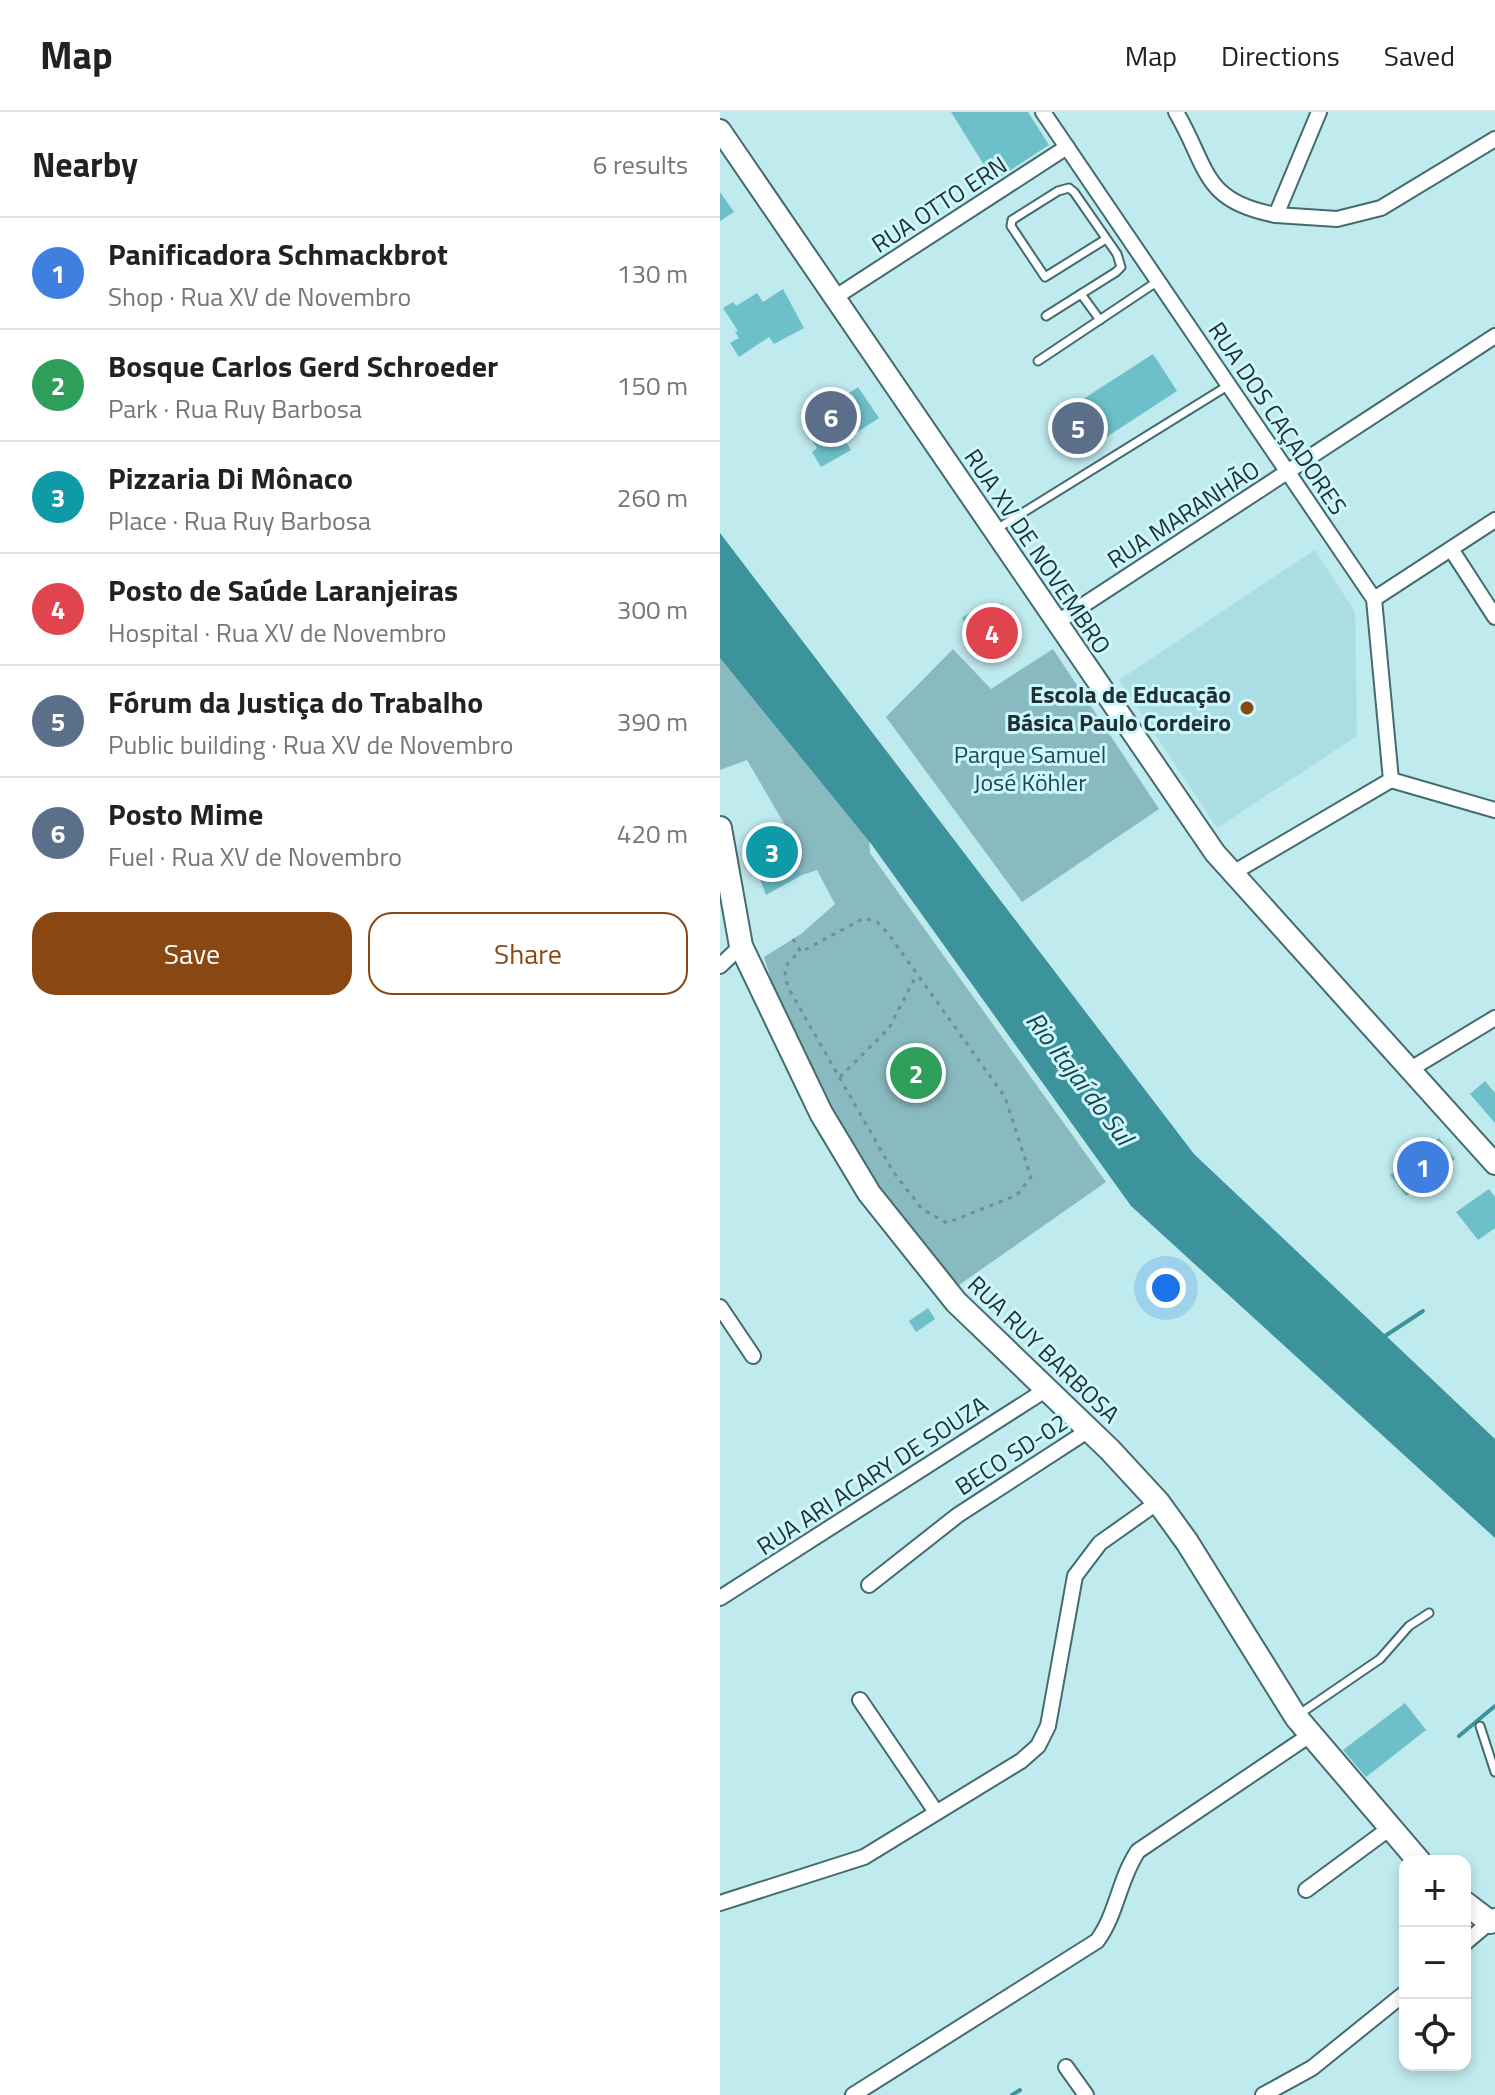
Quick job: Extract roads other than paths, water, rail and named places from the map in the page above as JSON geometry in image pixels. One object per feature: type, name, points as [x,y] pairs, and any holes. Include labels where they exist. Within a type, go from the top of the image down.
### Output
[{"type":"main road","name":"RUA XV DE NOVEMBRO","points":[[720,130],[1169,790],[1231,874],[1495,1164]]},
{"type":"main road","name":"RUA RUY BARBOSA","points":[[720,828],[741,946],[821,1113],[869,1193],[897,1233],[956,1302],[1089,1430],[1158,1502],[1187,1542],[1303,1726],[1414,1855]]},
{"type":"main road","points":[[1471,1907],[1492,1921]]},
{"type":"street","name":"RUA DOS CAÇADORES","points":[[1043,112],[1374,599],[1391,780]]},
{"type":"street","points":[[1176,112],[1201,165],[1225,197],[1240,207],[1276,215],[1337,219],[1381,208],[1495,139]]},
{"type":"street","points":[[1276,215],[1319,112]]},
{"type":"street","name":"RUA OTTO ERN","points":[[834,298],[1067,147]]},
{"type":"street","name":"RUA MARANHÃO","points":[[1056,623],[1495,336]]},
{"type":"street","points":[[1374,599],[1495,520]]},
{"type":"street","points":[[1451,549],[1495,617]]},
{"type":"street","points":[[1231,874],[1391,780],[1495,810]]},
{"type":"street","points":[[720,966],[741,946]]},
{"type":"street","points":[[1409,1070],[1495,1018]]},
{"type":"street","points":[[720,1307],[753,1356]]},
{"type":"street","name":"RUA ARI ACARY DE SOUZA","points":[[720,1598],[1047,1389]]},
{"type":"street","name":"BECO SD-02","points":[[869,1585],[958,1515],[1089,1430]]},
{"type":"street","points":[[720,1903],[864,1857],[1021,1761],[1038,1746],[1048,1726],[1075,1576],[1100,1543],[1158,1502]]},
{"type":"street","points":[[860,1700],[936,1812]]},
{"type":"street","points":[[853,2095],[1097,1941],[1107,1928],[1127,1867],[1138,1851],[1303,1726]]},
{"type":"street","points":[[1306,1890],[1390,1828]]},
{"type":"street","points":[[1471,1938],[1492,1921]]},
{"type":"street","points":[[1263,2095],[1312,2068],[1399,1998]]},
{"type":"street","points":[[1066,2067],[1086,2095]]},
{"type":"lane","points":[[1046,316],[1121,267],[1106,239],[1069,188],[1058,191],[1012,220],[1011,226],[1045,277],[1106,239]]},
{"type":"lane","points":[[1038,361],[1158,281]]},
{"type":"lane","points":[[1081,294],[1100,320]]},
{"type":"lane","points":[[993,531],[1229,385]]},
{"type":"lane","points":[[1303,1726],[1380,1659],[1409,1626],[1429,1613]]},
{"type":"lane","points":[[1480,1726],[1495,1772]]},
{"type":"water","name":"Rio Itajaí do Sul","points":[[720,533],[1194,1154],[1495,1439],[1495,1538],[1131,1206],[872,845],[720,658]]},
{"type":"waterway","points":[[1382,1338],[1423,1311]]},
{"type":"waterway","points":[[1459,1736],[1495,1706]]},
{"type":"waterway","points":[[1012,2095],[1020,2090]]},
{"type":"place","name":"Posto Mime","points":[[831,417]]},
{"type":"place","name":"Fórum da Justiça do Trabalho","points":[[1078,428]]},
{"type":"place","name":"Posto de Saúde Laranjeiras","points":[[992,633]]},
{"type":"place","name":"Escola de Educação Básica Paulo Cordeiro","points":[[1247,708]]},
{"type":"place","name":"Pizzaria Di Mônaco","points":[[772,852]]},
{"type":"place","name":"Bosque Carlos Gerd Schroeder","points":[[916,1073]]},
{"type":"place","name":"Panificadora Schmackbrot","points":[[1423,1167]]},
{"type":"park label","name":"Parque Samuel José Köhler","points":[[1030,768]]}]
